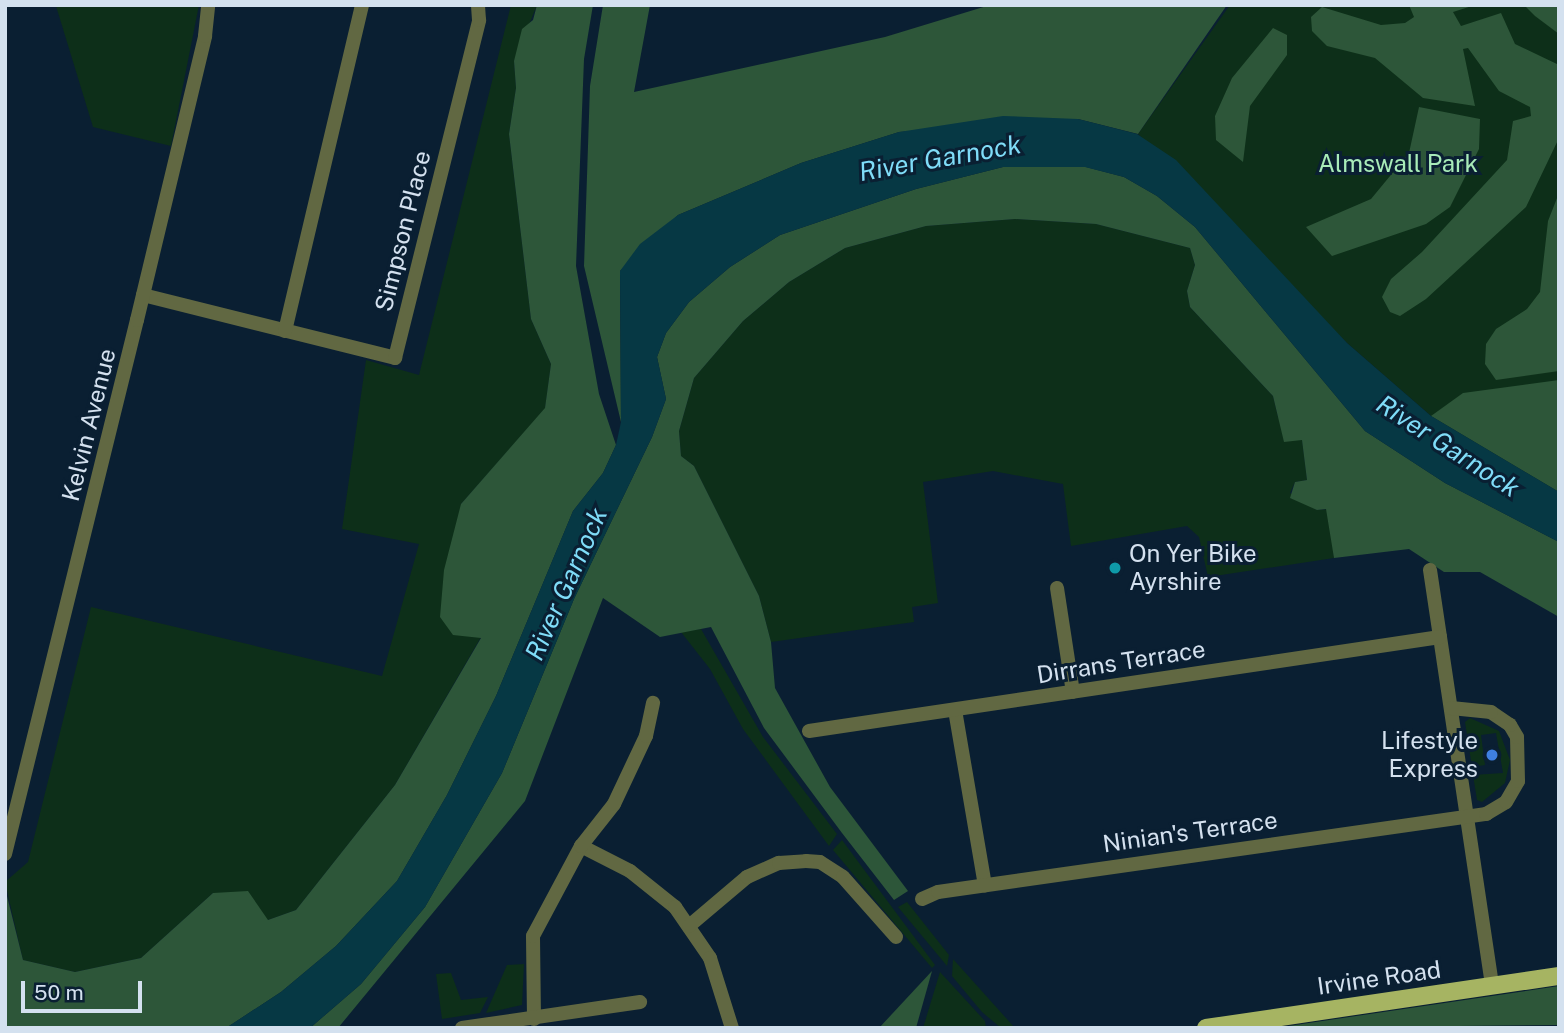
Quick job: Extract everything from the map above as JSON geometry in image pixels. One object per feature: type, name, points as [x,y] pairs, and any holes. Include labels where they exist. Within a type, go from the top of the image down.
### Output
[{"type":"main road","name":"Irvine Road","points":[[1206,1028],[1559,976]]},
{"type":"street","name":"Kelvin Avenue","points":[[5,854],[205,36],[208,5]]},
{"type":"street","points":[[285,331],[362,5]]},
{"type":"street","name":"Simpson Place","points":[[143,295],[395,358],[479,20],[478,5]]},
{"type":"street","points":[[1430,570],[1492,986]]},
{"type":"street","points":[[1057,588],[1073,692]]},
{"type":"street","name":"Dirrans Terrace","points":[[809,732],[1440,637]]},
{"type":"street","points":[[534,1018],[533,936],[581,846],[628,777],[646,736],[653,703]]},
{"type":"street","name":"Ninian's Terrace","points":[[922,899],[985,885],[1486,814],[1506,802],[1518,781],[1520,752],[1510,725],[1500,716],[1481,708],[1451,708]]},
{"type":"street","points":[[955,710],[985,885]]},
{"type":"street","points":[[581,846],[653,888],[688,926],[719,979],[732,1028]]},
{"type":"street","points":[[688,926],[747,877],[779,863],[806,861],[820,862],[842,877],[896,937]]},
{"type":"street","points":[[462,1028],[640,1002]]},
{"type":"green space","points":[[199,5],[171,146],[93,127],[56,6]]},
{"type":"green space","points":[[511,5],[537,5],[514,61],[516,88],[509,134],[531,319],[551,364],[545,409],[461,504],[481,637],[395,785],[296,910],[268,920],[213,893],[141,958],[75,972],[23,960],[5,882],[28,862],[91,607],[382,676],[419,544],[342,529],[366,360],[419,375]]},
{"type":"green space","points":[[537,5],[593,5],[584,59],[576,266],[599,394],[616,445],[603,473],[573,511],[496,696],[447,795],[397,881],[336,946],[281,992],[226,1028],[5,1028],[5,888],[23,960],[75,972],[141,958],[213,893],[248,891],[268,920],[296,910],[395,785],[481,638],[453,635],[440,617],[444,570],[461,504],[545,408],[551,364],[531,319],[509,134],[516,88],[514,61],[522,29],[533,20]]},
{"type":"green space","points":[[603,5],[650,5],[634,92],[885,37],[990,5],[1227,5],[1138,134],[1078,119],[899,132],[801,163],[678,215],[620,271],[621,422],[584,266],[590,86]]},
{"type":"green space","name":"Almswall Park","points":[[1230,5],[1559,5],[1559,492],[1431,416],[1347,343],[1138,134]]},
{"type":"green space","points":[[1409,5],[1475,5],[1453,12],[1461,26],[1501,13],[1515,44],[1559,65],[1559,138],[1526,207],[1426,299],[1400,316],[1390,312],[1382,297],[1391,279],[1422,252],[1507,160],[1513,121],[1531,116],[1530,107],[1499,91],[1468,48],[1463,49],[1475,106],[1423,98],[1375,58],[1327,46],[1312,31],[1311,17],[1322,7],[1381,25],[1405,23],[1414,17]]},
{"type":"green space","points":[[1524,5],[1559,5],[1559,34],[1535,16]]},
{"type":"green space","points":[[1273,28],[1287,35],[1287,55],[1250,106],[1243,162],[1216,140],[1215,116],[1232,78]]},
{"type":"green space","points":[[1419,107],[1480,119],[1479,149],[1450,207],[1426,224],[1332,256],[1306,227],[1371,199],[1409,153]]},
{"type":"green space","points":[[1003,167],[1086,167],[1124,177],[1157,196],[1195,227],[1365,431],[1445,483],[1559,542],[1559,617],[1480,572],[1444,572],[1409,549],[1334,558],[1326,509],[1317,510],[1290,498],[1295,482],[1307,480],[1302,440],[1284,442],[1273,396],[1190,307],[1187,291],[1195,265],[1190,248],[1096,224],[1015,219],[926,226],[845,248],[789,282],[743,321],[694,378],[679,431],[681,456],[694,466],[759,596],[771,642],[775,688],[830,787],[908,891],[894,900],[842,833],[764,728],[711,627],[660,637],[603,598],[525,801],[338,1028],[310,1028],[361,984],[425,907],[502,773],[574,599],[652,437],[666,399],[657,357],[666,333],[689,302],[730,267],[780,235],[916,189]]},
{"type":"green space","points":[[1559,193],[1559,371],[1496,380],[1485,364],[1486,344],[1496,329],[1527,309],[1540,292],[1548,221]]},
{"type":"green space","points":[[1015,219],[1096,224],[1190,248],[1195,265],[1187,291],[1190,307],[1273,396],[1278,417],[1302,439],[1307,480],[1295,482],[1290,493],[1317,510],[1330,509],[1334,558],[1208,577],[1199,537],[1187,526],[1071,546],[1063,484],[993,471],[923,482],[938,603],[912,607],[914,622],[771,642],[759,596],[694,466],[681,456],[679,431],[694,378],[743,321],[789,282],[845,248],[926,226]]},
{"type":"green space","points":[[1559,380],[1559,492],[1431,416],[1463,393]]},
{"type":"green space","points":[[701,629],[763,737],[837,834],[829,846],[743,729],[710,669],[681,632]]},
{"type":"green space","points":[[1470,718],[1499,731],[1510,760],[1505,783],[1482,802],[1477,800],[1473,775],[1503,773],[1496,733],[1481,735],[1485,765],[1472,767],[1465,722]]},
{"type":"green space","points":[[842,840],[935,965],[932,968],[833,850]]},
{"type":"green space","points":[[907,902],[949,955],[947,966],[898,907]]},
{"type":"green space","points":[[953,959],[1015,1028],[1001,1028],[982,1012],[952,976]]},
{"type":"green space","points":[[524,964],[522,1005],[486,1013],[507,965]]},
{"type":"green space","points":[[932,971],[916,1028],[879,1028]]},
{"type":"green space","points":[[940,972],[985,1021],[986,1028],[923,1028]]},
{"type":"green space","points":[[451,973],[461,1000],[488,997],[480,1013],[442,1019],[436,974]]},
{"type":"green space","points":[[1559,986],[1559,1025],[1275,1028]]},
{"type":"water","name":"River Garnock","points":[[1003,116],[1078,119],[1137,134],[1176,160],[1347,343],[1431,416],[1559,492],[1559,542],[1445,483],[1365,431],[1195,227],[1157,196],[1124,177],[1085,167],[1003,167],[916,189],[780,235],[730,267],[689,302],[666,333],[657,357],[666,399],[652,437],[574,599],[502,773],[425,907],[361,984],[310,1028],[226,1028],[281,992],[336,946],[397,881],[447,795],[496,696],[573,511],[603,473],[616,445],[621,422],[620,271],[640,244],[678,215],[801,163],[899,132]]},
{"type":"place","name":"On Yer Bike Ayrshire","points":[[1115,568]]},
{"type":"place","name":"Lifestyle Express","points":[[1492,755]]}]
